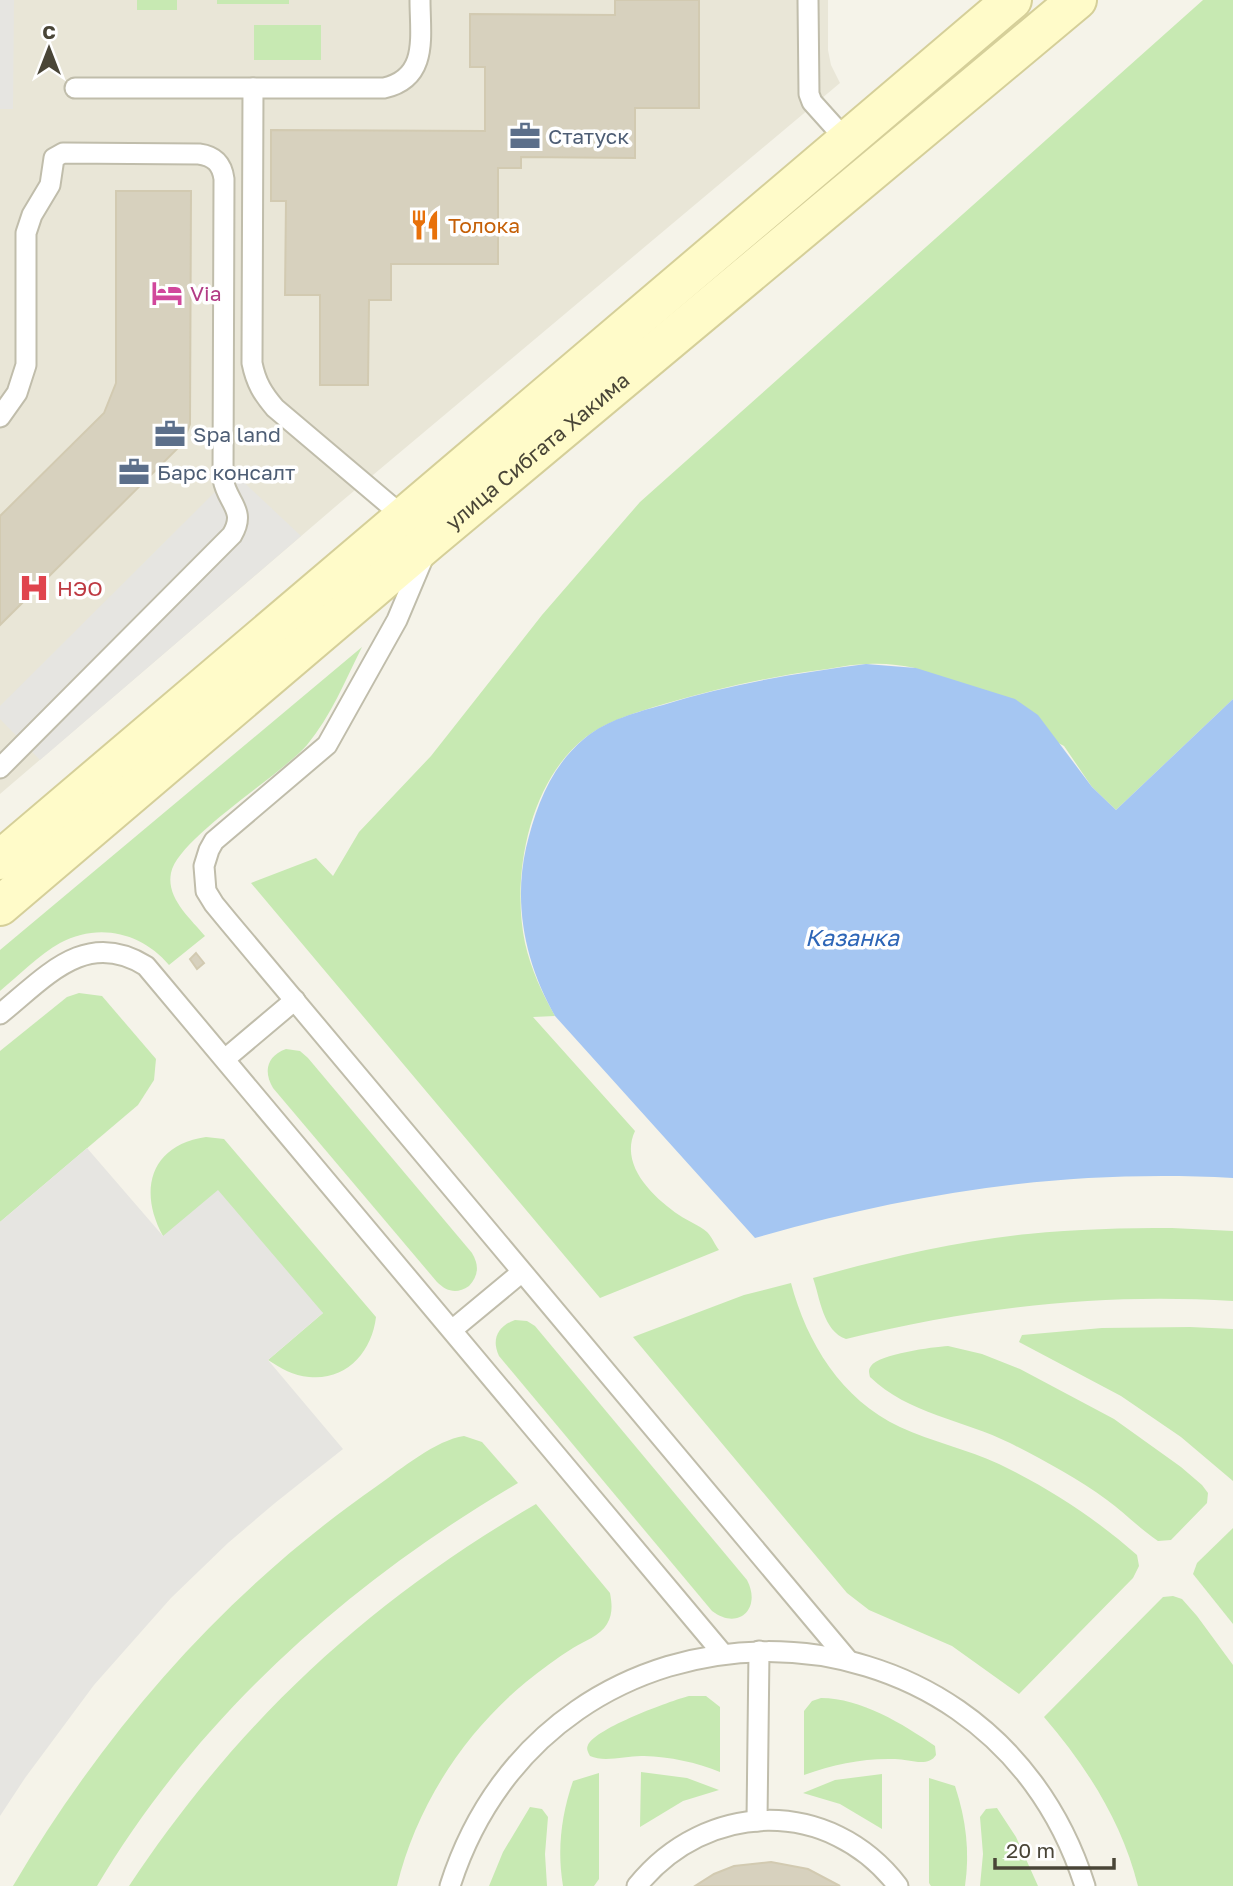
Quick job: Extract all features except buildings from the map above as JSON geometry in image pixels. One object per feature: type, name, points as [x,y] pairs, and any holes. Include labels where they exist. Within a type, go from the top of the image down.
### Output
[{"type":"main road","name":"улица Сибгата Хакима","points":[[0,906],[847,141],[1012,0]]},
{"type":"main road","name":"улица Сибгата Хакима","points":[[0,860],[417,530],[1077,0]]},
{"type":"lane","points":[[75,88],[396,86],[416,68],[420,55],[420,0]]},
{"type":"lane","points":[[808,0],[809,94],[812,102],[847,141]]},
{"type":"lane","points":[[253,88],[252,363],[255,378],[261,391],[275,408],[417,530],[397,620],[327,745],[214,841],[204,866],[206,891],[228,921],[848,1660]]},
{"type":"lane","points":[[0,417],[17,393],[26,365],[26,233],[32,215],[50,185],[54,158],[63,153],[77,153],[199,154],[215,159],[223,171],[224,179],[223,479],[227,495],[238,514],[236,529],[233,536],[0,768]]},
{"type":"lane","points":[[0,1014],[62,964],[85,953],[114,952],[146,966],[723,1654]]},
{"type":"lane","points":[[225,1059],[295,1000]]},
{"type":"lane","points":[[452,1330],[522,1272]]},
{"type":"lane","points":[[757,1821],[760,1651]]},
{"type":"lane","points":[[450,1886],[464,1847],[485,1807],[511,1771],[542,1738],[577,1710],[616,1687],[657,1669],[701,1657],[760,1651],[804,1653],[848,1660],[889,1674],[928,1692],[964,1715],[996,1742],[1027,1775],[1052,1811],[1072,1850],[1085,1886]]},
{"type":"lane","points":[[637,1886],[659,1861],[688,1840],[722,1826],[757,1821],[793,1822],[839,1836],[878,1863],[898,1886]]},
{"type":"shaded area","points":[[0,0],[828,0],[828,50],[831,65],[840,83],[342,501],[0,794]]},
{"type":"shaded area","points":[[0,0],[14,0],[13,109],[0,109]]},
{"type":"shaded area","points":[[234,473],[301,536],[40,760],[0,719],[0,706]]},
{"type":"shaded area","points":[[87,1148],[163,1236],[218,1190],[323,1313],[268,1360],[343,1449],[228,1543],[171,1598],[94,1685],[0,1816],[0,1222]]},
{"type":"green space","points":[[137,0],[177,0],[177,10],[137,10]]},
{"type":"green space","points":[[217,0],[289,0],[289,4],[217,4]]},
{"type":"green space","points":[[1203,0],[1233,0],[1233,699],[1116,810],[1092,787],[1064,746],[915,668],[898,665],[850,665],[741,684],[634,713],[586,737],[566,756],[550,778],[529,831],[523,860],[521,917],[525,943],[537,981],[555,1016],[533,1017],[635,1131],[631,1156],[641,1179],[669,1208],[707,1232],[719,1250],[600,1298],[251,883],[316,858],[333,876],[359,832],[431,756],[542,615],[640,502]]},
{"type":"green space","points":[[254,25],[321,25],[321,60],[254,60]]},
{"type":"green space","points":[[362,647],[330,710],[307,745],[210,825],[178,859],[171,873],[172,891],[180,907],[205,936],[169,965],[146,945],[133,938],[105,932],[75,937],[44,953],[0,991],[0,950]]},
{"type":"green space","points":[[79,993],[102,996],[156,1059],[154,1080],[138,1105],[0,1222],[0,1051],[67,997]]},
{"type":"green space","points":[[286,1049],[300,1051],[308,1058],[472,1253],[477,1270],[469,1286],[452,1291],[437,1282],[273,1088],[268,1076],[269,1065],[275,1056]]},
{"type":"green space","points":[[206,1137],[224,1139],[376,1317],[369,1342],[355,1362],[345,1369],[322,1377],[309,1377],[282,1369],[268,1360],[323,1313],[163,1236],[151,1203],[154,1173],[161,1160],[172,1150],[187,1142]]},
{"type":"green space","points":[[1172,1228],[1233,1231],[1233,1301],[1134,1299],[1038,1305],[942,1318],[846,1339],[838,1335],[827,1321],[813,1278],[919,1252],[1001,1237],[1082,1230]]},
{"type":"green space","points":[[791,1283],[806,1327],[817,1348],[829,1367],[860,1401],[900,1427],[987,1459],[1036,1483],[1088,1516],[1137,1555],[1139,1566],[1133,1578],[1019,1694],[952,1646],[869,1610],[847,1593],[633,1337],[744,1295]]},
{"type":"green space","points":[[515,1320],[527,1321],[535,1326],[747,1580],[752,1600],[745,1614],[731,1619],[712,1611],[499,1356],[496,1344],[498,1334],[504,1326]]},
{"type":"green space","points":[[1102,1328],[1233,1329],[1233,1481],[1181,1437],[1121,1396],[1019,1342],[1022,1335]]},
{"type":"green space","points":[[948,1346],[982,1354],[1020,1369],[1114,1419],[1202,1485],[1208,1493],[1207,1503],[1171,1540],[1158,1541],[1107,1500],[1060,1470],[992,1435],[901,1400],[870,1377],[871,1366],[884,1358]]},
{"type":"green space","points":[[464,1436],[482,1442],[518,1483],[395,1564],[337,1609],[282,1658],[230,1710],[182,1765],[137,1824],[97,1886],[13,1886],[49,1828],[129,1718],[173,1666],[220,1617],[322,1527],[419,1456],[442,1443]]},
{"type":"green space","points":[[536,1504],[610,1593],[609,1620],[596,1635],[526,1682],[482,1725],[445,1774],[430,1800],[416,1828],[397,1886],[129,1886],[215,1771],[261,1719],[310,1671],[361,1625],[416,1582]]},
{"type":"green space","points":[[1233,1528],[1233,1624],[1193,1574],[1197,1563]]},
{"type":"green space","points":[[1163,1597],[1182,1599],[1197,1616],[1233,1665],[1233,1886],[1138,1886],[1123,1840],[1101,1796],[1075,1756],[1044,1717]]},
{"type":"green space","points":[[689,1696],[706,1696],[720,1707],[720,1772],[663,1758],[638,1756],[603,1759],[590,1756],[588,1745],[604,1731],[651,1709]]},
{"type":"green space","points":[[821,1698],[851,1702],[881,1714],[935,1746],[936,1755],[923,1762],[895,1759],[860,1761],[804,1775],[804,1711],[812,1701]]},
{"type":"green space","points":[[641,1772],[687,1778],[719,1790],[683,1801],[640,1827]]},
{"type":"green space","points":[[599,1773],[599,1879],[594,1886],[563,1886],[561,1833],[573,1781]]},
{"type":"green space","points":[[882,1774],[882,1829],[840,1804],[803,1793],[835,1780]]},
{"type":"green space","points":[[929,1778],[955,1786],[966,1836],[965,1886],[931,1886],[929,1883]]},
{"type":"green space","points":[[530,1807],[542,1809],[548,1817],[545,1854],[547,1886],[489,1886],[503,1852]]},
{"type":"green space","points":[[997,1808],[1016,1837],[1038,1886],[980,1886],[983,1854],[980,1817],[986,1809]]},
{"type":"water","name":"Казанка","points":[[866,664],[916,668],[1015,699],[1038,715],[1092,787],[1116,810],[1233,699],[1233,1178],[1110,1177],[991,1187],[874,1208],[755,1238],[555,1016],[536,976],[525,935],[522,870],[540,802],[554,774],[573,749],[603,726],[622,717],[738,685]]},
{"type":"place","name":"Статуск","points":[[525,136]]},
{"type":"place","name":"Толока","points":[[425,225]]},
{"type":"place","name":"Via","points":[[167,293]]},
{"type":"place","name":"Spa land","points":[[170,434]]},
{"type":"place","name":"Барс консалт","points":[[134,472]]},
{"type":"place","name":"НЭО","points":[[34,588]]}]
